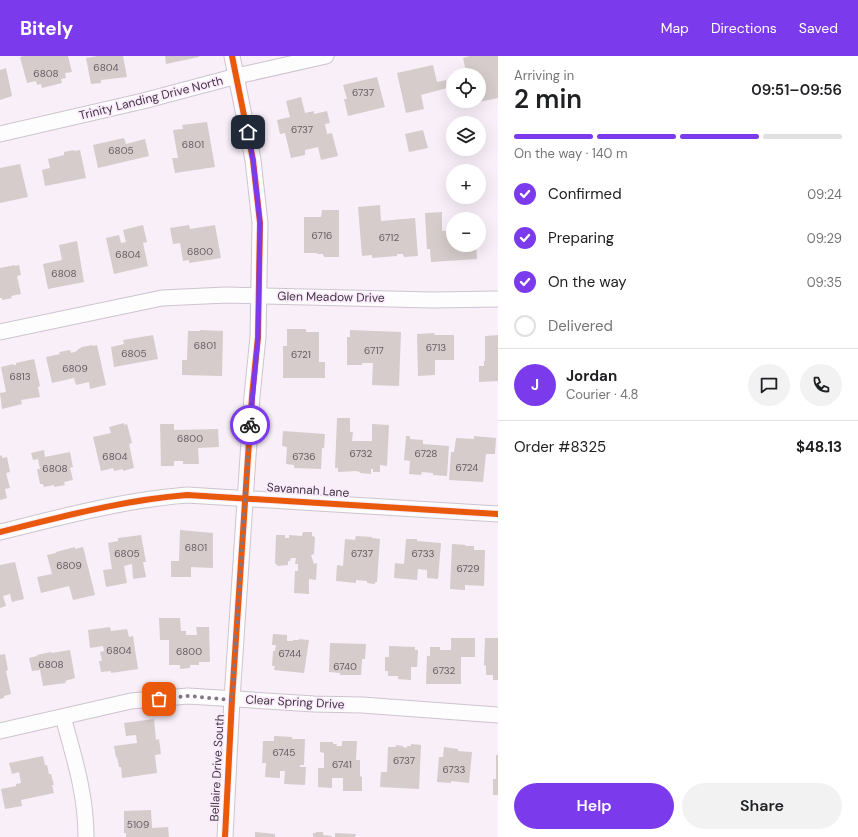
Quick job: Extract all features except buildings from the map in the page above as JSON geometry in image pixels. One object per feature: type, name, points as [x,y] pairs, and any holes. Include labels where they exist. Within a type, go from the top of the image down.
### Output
[{"type":"street","name":"Bellaire Drive South","points":[[225,837],[232,700],[258,337],[260,223],[253,160],[232,56]]},
{"type":"street","name":"Trinity Landing Drive North","points":[[0,134],[143,101],[237,76],[326,56]]},
{"type":"street","name":"Glen Meadow Drive","points":[[0,332],[162,298],[226,295],[432,300],[498,300]]},
{"type":"street","name":"Savannah Lane","points":[[0,532],[92,509],[165,496],[186,495],[498,514]]},
{"type":"street","name":"Clear Spring Drive","points":[[0,731],[131,701],[188,696],[232,700],[362,705],[498,715]]},
{"type":"street","points":[[63,717],[82,789],[86,820],[86,837]]},
{"type":"cycle path","points":[[225,837],[232,699],[252,396],[258,337],[260,223],[253,160],[232,56]]},
{"type":"cycle path","points":[[0,532],[116,505],[163,497],[187,495],[498,514]]},
{"type":"way so far","points":[[159,699],[188,696],[232,700],[250,425]]},
{"type":"route","points":[[248,132],[253,160],[260,223],[258,337],[250,425]]}]
